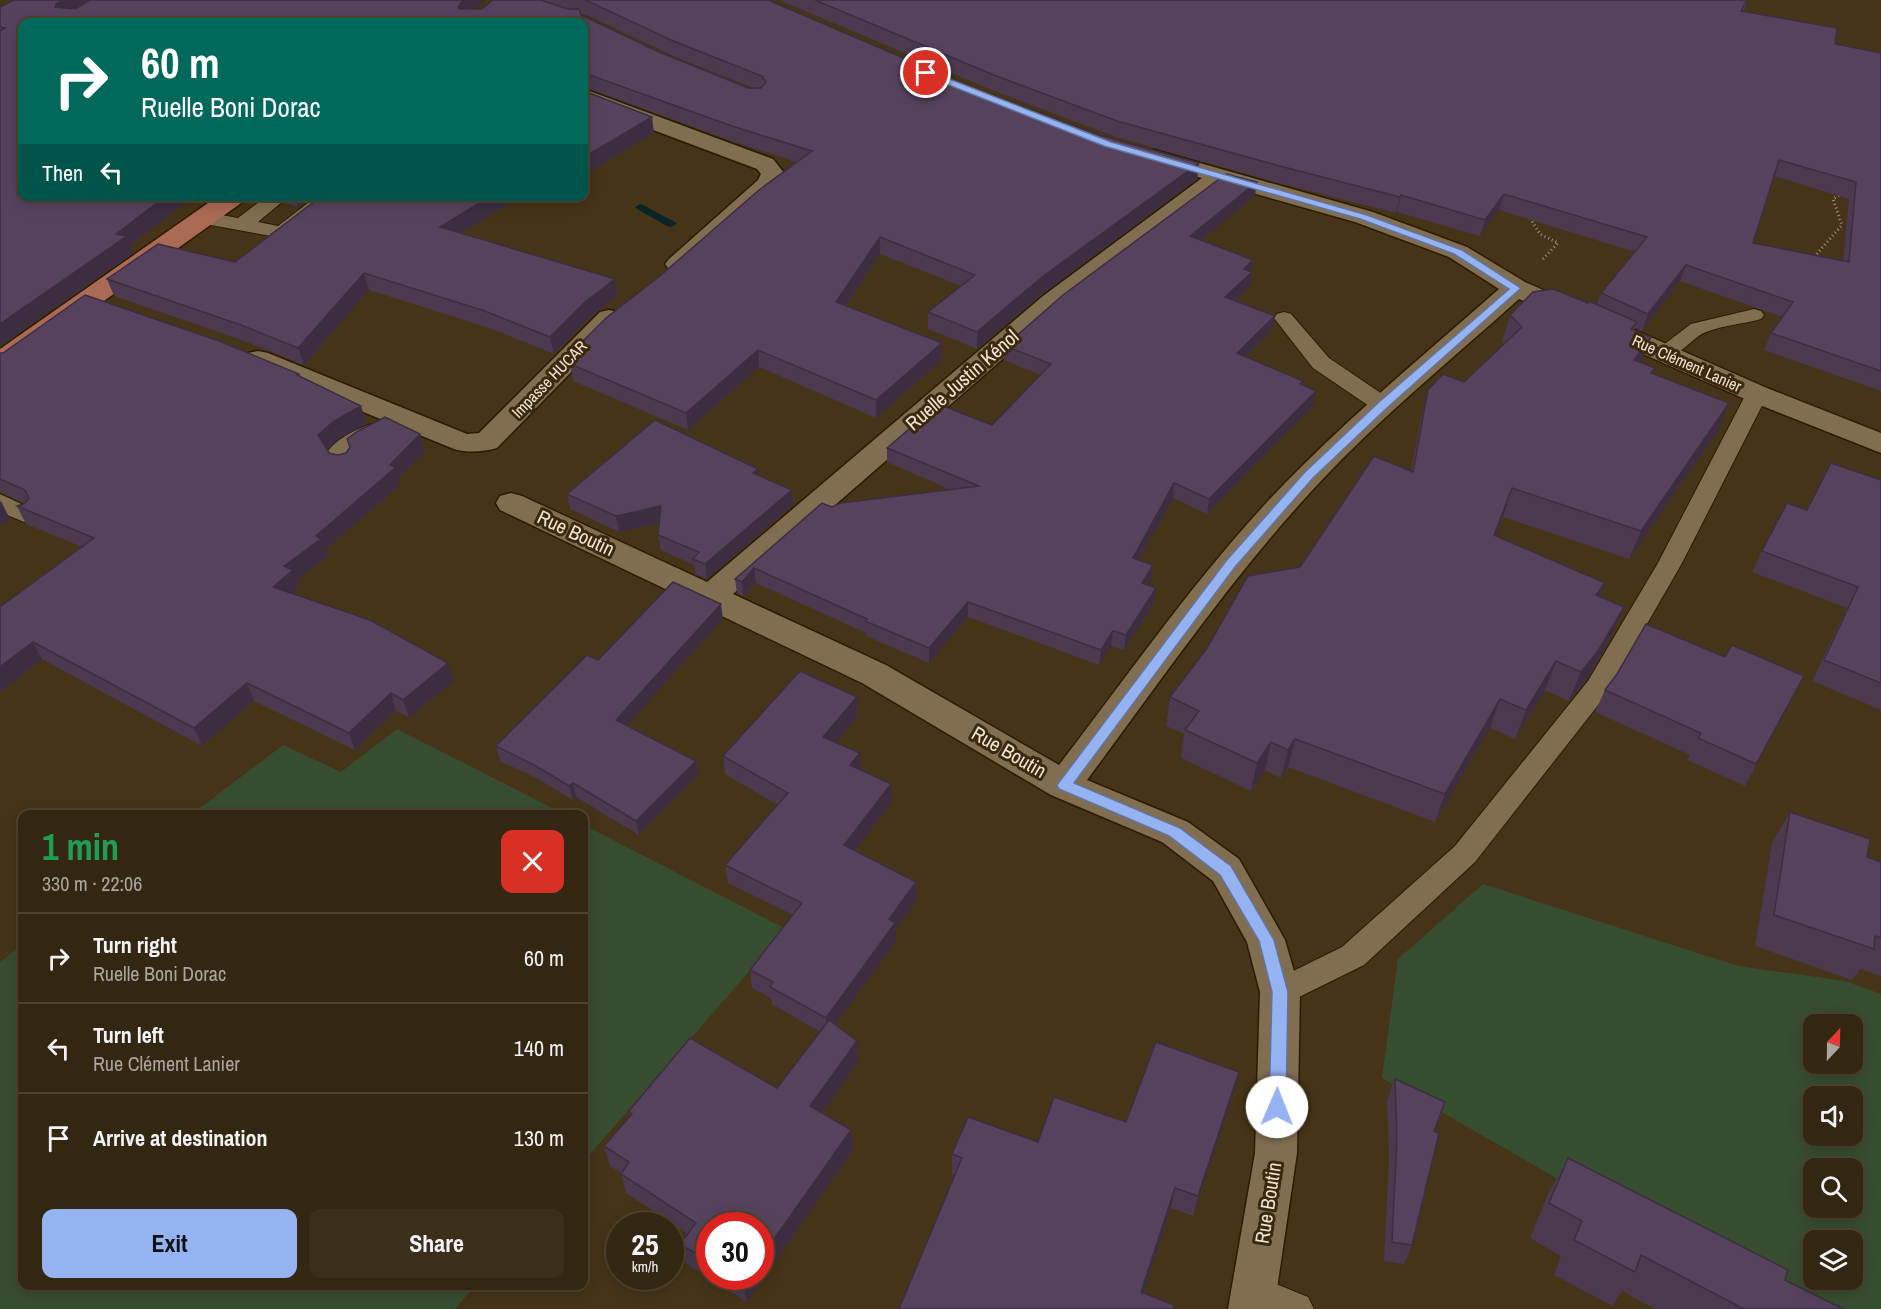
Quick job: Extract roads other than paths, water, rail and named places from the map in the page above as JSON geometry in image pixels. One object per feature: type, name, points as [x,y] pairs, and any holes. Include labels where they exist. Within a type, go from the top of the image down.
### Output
[{"type":"main road","points":[[0,362],[228,201]]},
{"type":"street","points":[[588,98],[765,164],[773,174],[769,183],[659,278]]},
{"type":"street","name":"Rue Clément Lanier","points":[[1130,150],[1364,217],[1458,252],[1516,288],[1757,394],[1881,444]]},
{"type":"street","name":"Ruelle Justin Kénol","points":[[711,595],[1052,302],[1221,176]]},
{"type":"street","points":[[1065,785],[1230,564],[1309,476],[1383,405],[1516,288]]},
{"type":"street","points":[[89,299],[122,310]]},
{"type":"street","name":"Impasse HUCAR","points":[[236,350],[464,443],[487,442],[598,327],[624,306]]},
{"type":"street","name":"Rue Boutin","points":[[511,502],[874,674],[1065,785],[1175,832],[1226,870],[1266,940],[1280,992],[1276,1153],[1252,1300]]},
{"type":"lane","points":[[241,225],[273,201]]},
{"type":"lane","points":[[205,218],[282,232],[323,201]]},
{"type":"lane","points":[[1665,352],[1698,328],[1754,315]]},
{"type":"lane","points":[[1284,318],[1321,363],[1383,405]]},
{"type":"lane","points":[[1280,992],[1353,956],[1472,845],[1597,688],[1670,563],[1757,394]]},
{"type":"lane","points":[[343,463],[337,454],[354,441],[382,427],[386,410]]},
{"type":"lane","points":[[0,502],[24,514]]},
{"type":"lane","points":[[1252,1300],[1296,1309]]},
{"type":"waterway","points":[[641,207],[671,224]]}]
